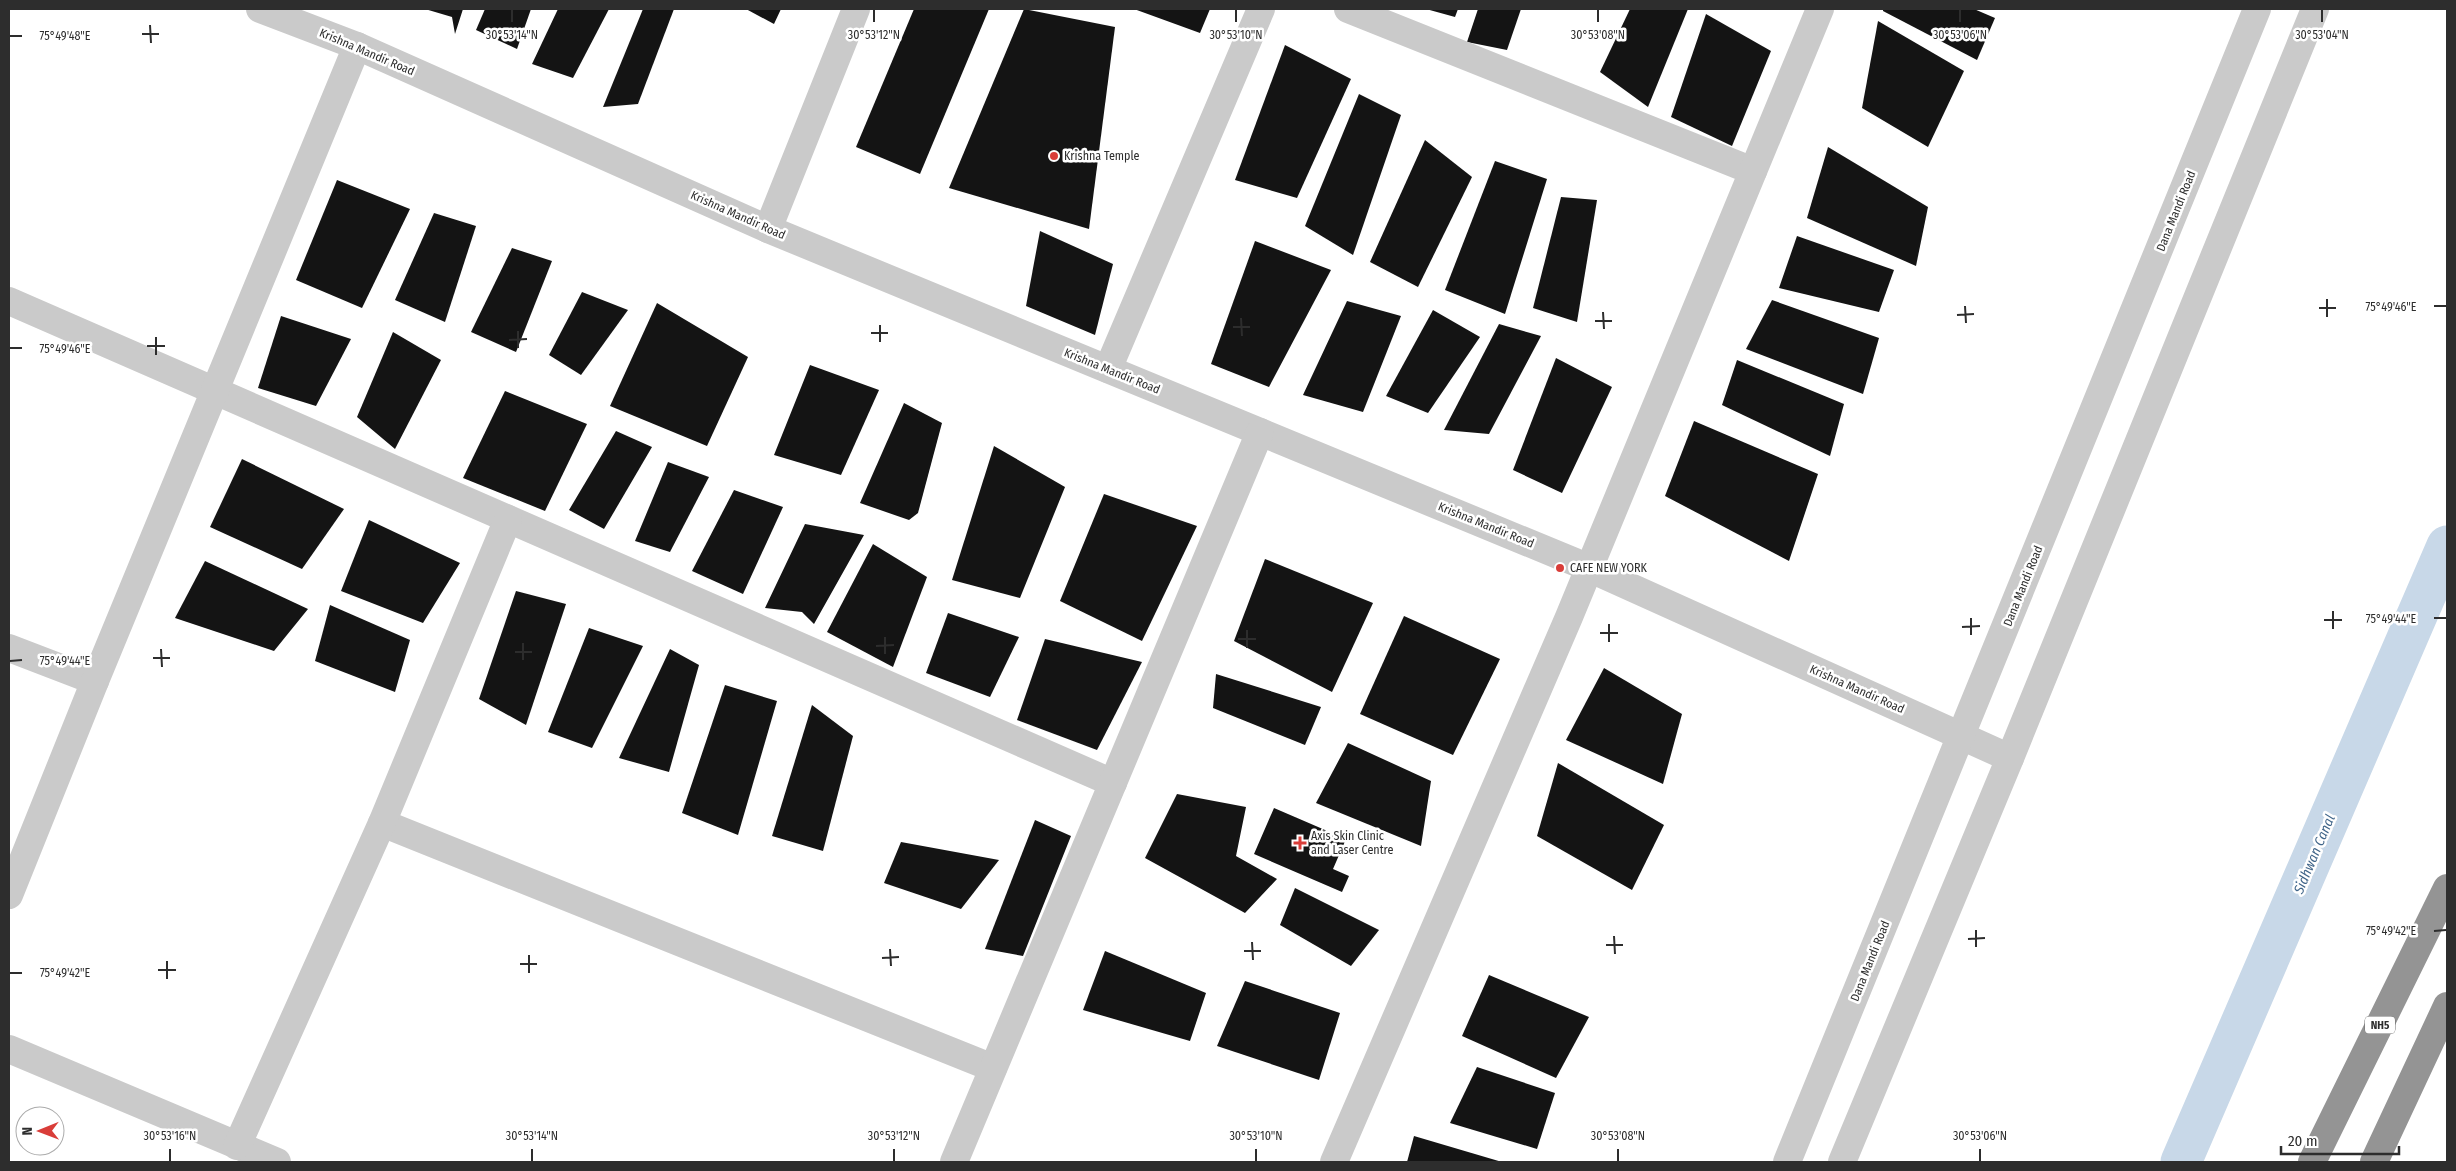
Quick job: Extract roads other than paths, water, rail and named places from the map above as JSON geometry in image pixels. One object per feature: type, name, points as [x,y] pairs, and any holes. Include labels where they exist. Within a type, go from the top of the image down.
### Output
[{"type":"highway","name":"NH5","points":[[2312,1162],[2447,888]]},
{"type":"highway","points":[[2374,1162],[2447,1006]]},
{"type":"street","name":"Krishna Mandir Road","points":[[260,9],[357,46],[768,229],[1589,568],[2010,758]]},
{"type":"street","points":[[768,229],[856,9]]},
{"type":"street","points":[[1108,369],[1261,9]]},
{"type":"street","points":[[1348,9],[1753,171]]},
{"type":"street","points":[[1334,1162],[1589,568],[1820,9]]},
{"type":"street","name":"Dana Mandi Road","points":[[1788,1162],[2258,9]]},
{"type":"street","points":[[1842,1162],[2010,758],[2315,9]]},
{"type":"street","points":[[9,896],[94,680],[357,46]]},
{"type":"street","points":[[9,300],[1114,783]]},
{"type":"street","points":[[954,1162],[1260,432]]},
{"type":"street","points":[[237,1146],[382,823],[508,519]]},
{"type":"street","points":[[9,648],[94,680]]},
{"type":"street","points":[[382,823],[993,1068]]},
{"type":"street","points":[[9,1049],[277,1162]]},
{"type":"waterway","name":"Sidhwan Canal","points":[[2181,1162],[2447,546]]},
{"type":"place","name":"Krishna Temple","points":[[1054,156]]},
{"type":"place","name":"CAFE NEW YORK","points":[[1560,568]]},
{"type":"place","name":"Axis Skin Clinic and Laser Centre","points":[[1300,843]]}]
